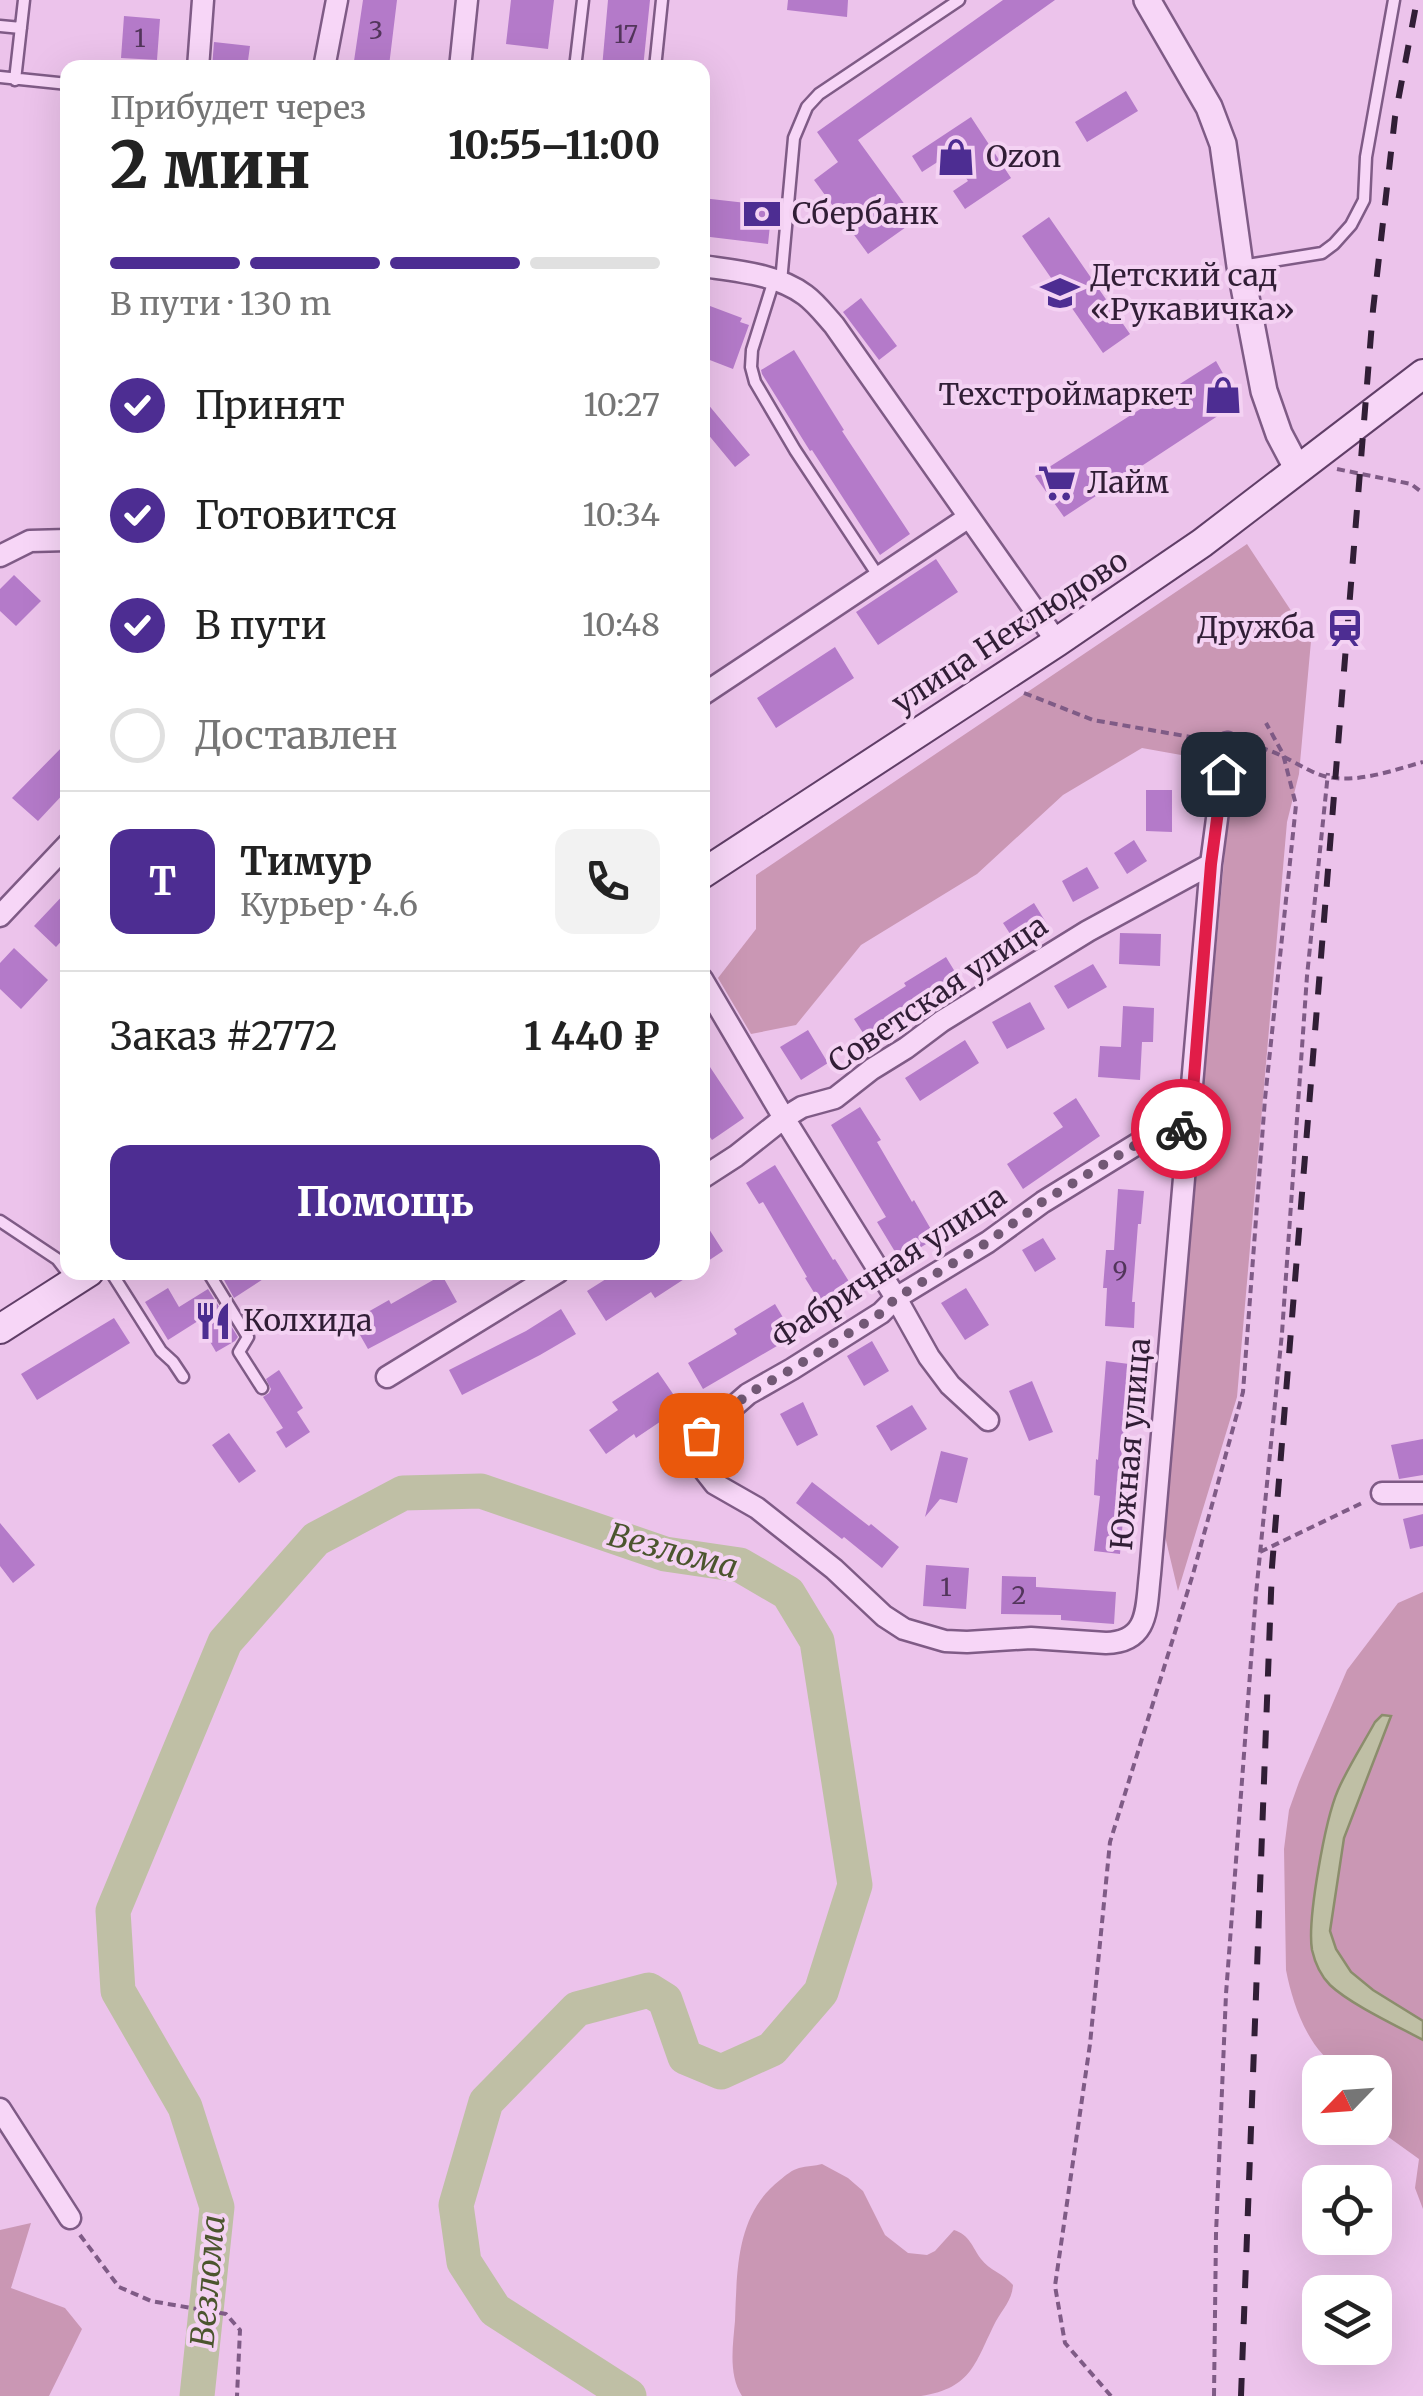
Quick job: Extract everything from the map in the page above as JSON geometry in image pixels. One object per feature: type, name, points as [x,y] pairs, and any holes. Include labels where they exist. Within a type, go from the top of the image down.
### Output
[{"type":"main road","name":"улица Неклюдово","points":[[710,869],[1202,543],[1423,374]]},
{"type":"main road","points":[[2,1325],[77,1280]]},
{"type":"street","points":[[198,60],[202,0]]},
{"type":"street","points":[[326,60],[337,0]]},
{"type":"street","points":[[461,60],[467,0]]},
{"type":"street","points":[[1148,0],[1209,107],[1223,144],[1240,266],[1264,391],[1279,434],[1308,462]]},
{"type":"street","points":[[710,267],[778,282],[810,298],[834,325],[1057,642]]},
{"type":"street","points":[[710,690],[969,518]]},
{"type":"street","points":[[0,556],[30,541],[60,540]]},
{"type":"street","name":"Южная улица","points":[[690,1452],[715,1484],[757,1508],[834,1569],[884,1616],[904,1628],[933,1638],[967,1642],[1031,1638],[1119,1643],[1131,1639],[1144,1618],[1150,1574],[1211,864],[1227,743]]},
{"type":"street","points":[[0,916],[60,852]]},
{"type":"street","name":"Советская улица","points":[[710,1173],[784,1118],[835,1098],[942,1021],[1088,931],[1211,864]]},
{"type":"street","points":[[710,993],[929,1357],[950,1386],[988,1420]]},
{"type":"street","name":"Фабричная улица","points":[[690,1452],[701,1435],[748,1394],[881,1313],[896,1298],[988,1242],[1042,1202],[1147,1138],[1190,1128]]},
{"type":"street","points":[[387,1377],[545,1280]]},
{"type":"street","points":[[1382,1493],[1423,1492]]},
{"type":"street","points":[[0,2110],[70,2218]]},
{"type":"lane","points":[[15,80],[24,0]]},
{"type":"lane","points":[[576,60],[582,0]]},
{"type":"lane","points":[[655,60],[662,0]]},
{"type":"lane","points":[[879,577],[754,382],[752,350],[778,282],[794,138],[807,107],[819,94],[960,0]]},
{"type":"lane","points":[[1240,266],[1322,252],[1351,224],[1364,200],[1366,157],[1394,0]]},
{"type":"lane","points":[[0,26],[21,28]]},
{"type":"lane","points":[[0,77],[60,83]]},
{"type":"lane","points":[[0,1221],[60,1262]]},
{"type":"lane","points":[[117,1280],[161,1351],[184,1377]]},
{"type":"lane","points":[[213,1280],[248,1338],[239,1352],[262,1388]]},
{"type":"path","points":[[1308,462],[1410,484],[1423,493]]},
{"type":"path","points":[[1006,675],[1022,692],[1093,720],[1263,747],[1283,754],[1316,775],[1352,778],[1423,762]]},
{"type":"path","points":[[1110,2396],[1065,2344],[1055,2286],[1090,2044],[1110,1842],[1193,1574],[1244,1392],[1265,1100],[1296,806],[1283,754],[1266,722]]},
{"type":"path","points":[[1214,2396],[1226,1994],[1260,1552],[1282,1333],[1306,976],[1328,774]]},
{"type":"path","points":[[1260,1552],[1382,1493]]},
{"type":"path","points":[[70,2218],[120,2288],[151,2302],[226,2314],[240,2330],[237,2396]]},
{"type":"shaded area","points":[[1247,544],[1311,641],[1299,774],[1287,822],[1237,1397],[1178,1591],[1163,1528],[1229,807],[1209,760],[1142,748],[1063,795],[977,874],[861,945],[796,1025],[751,1034],[718,978],[756,929],[756,875]]},
{"type":"shaded area","points":[[1423,1592],[1423,2021],[1351,1972],[1330,1931],[1344,1838],[1391,1716],[1375,1722],[1337,1791],[1322,1851],[1328,1983],[1423,2040],[1423,2209],[1415,2188],[1419,2159],[1392,2140],[1392,2055],[1323,2055],[1304,2027],[1286,1970],[1284,1849],[1289,1810],[1347,1670],[1398,1603]]},
{"type":"shaded area","points":[[1382,1715],[1391,1716],[1344,1838],[1330,1931],[1351,1972],[1423,2021],[1423,2040],[1330,1985],[1312,1950],[1315,1894],[1333,1804],[1351,1764]]},
{"type":"shaded area","points":[[822,2164],[863,2191],[885,2235],[908,2253],[927,2255],[935,2251],[954,2230],[967,2238],[984,2263],[1013,2285],[977,2361],[952,2387],[921,2396],[742,2396],[733,2369],[733,2349],[739,2263],[747,2226],[755,2209],[782,2178],[796,2169]]},
{"type":"shaded area","points":[[31,2223],[11,2288],[65,2308],[82,2329],[49,2396],[0,2396],[0,2230]]},
{"type":"building","points":[[363,0],[397,0],[390,60],[354,60]]},
{"type":"building","points":[[511,0],[554,0],[548,49],[506,44]]},
{"type":"building","points":[[608,0],[650,0],[644,60],[603,60]]},
{"type":"building","points":[[788,0],[848,0],[847,17],[787,10]]},
{"type":"building","points":[[1003,0],[1055,0],[858,140],[916,220],[868,254],[814,180],[838,162],[817,132]]},
{"type":"building","points":[[124,16],[160,19],[157,60],[121,58]]},
{"type":"building","points":[[214,42],[250,46],[248,60],[213,60]]},
{"type":"building","points":[[1126,91],[1138,111],[1087,142],[1075,122]]},
{"type":"building","points":[[971,117],[1011,178],[965,209],[953,191],[968,181],[950,154],[922,172],[912,156]]},
{"type":"building","points":[[710,199],[772,206],[768,244],[710,237]]},
{"type":"building","points":[[1049,217],[1130,334],[1103,353],[1022,236]]},
{"type":"building","points":[[861,298],[897,346],[879,360],[843,312]]},
{"type":"building","points":[[710,306],[742,318],[740,322],[749,325],[733,369],[710,360]]},
{"type":"building","points":[[794,350],[910,534],[880,555],[762,374],[761,370]]},
{"type":"building","points":[[1216,361],[1239,402],[1064,517],[1035,476]]},
{"type":"building","points":[[710,407],[750,455],[735,467],[710,437]]},
{"type":"building","points":[[936,559],[958,592],[878,645],[856,612]]},
{"type":"building","points":[[14,575],[41,601],[16,626],[0,611],[0,589]]},
{"type":"building","points":[[835,647],[854,678],[776,728],[757,698]]},
{"type":"building","points":[[60,749],[60,798],[38,821],[12,798]]},
{"type":"building","points":[[1146,790],[1172,790],[1172,832],[1146,831]]},
{"type":"building","points":[[1134,840],[1147,861],[1127,874],[1114,853]]},
{"type":"building","points":[[1087,867],[1099,888],[1073,902],[1062,881]]},
{"type":"building","points":[[60,898],[60,943],[56,947],[34,926]]},
{"type":"building","points":[[1034,903],[1047,924],[1016,943],[1003,923]]},
{"type":"building","points":[[1120,933],[1161,934],[1160,966],[1119,964]]},
{"type":"building","points":[[14,948],[48,980],[21,1009],[0,989],[0,963]]},
{"type":"building","points":[[946,957],[960,980],[867,1039],[854,1019]]},
{"type":"building","points":[[1093,964],[1107,987],[1068,1009],[1054,986]]},
{"type":"building","points":[[1030,1002],[1045,1029],[1007,1049],[992,1022]]},
{"type":"building","points":[[1123,1006],[1154,1008],[1153,1042],[1142,1042],[1140,1080],[1098,1077],[1100,1046],[1121,1047]]},
{"type":"building","points":[[808,1030],[828,1063],[801,1080],[780,1047]]},
{"type":"building","points":[[965,1040],[979,1063],[920,1101],[905,1078]]},
{"type":"building","points":[[710,1067],[744,1118],[712,1140],[710,1137]]},
{"type":"building","points":[[1076,1098],[1100,1136],[1023,1189],[1007,1164],[1063,1127],[1053,1113]]},
{"type":"building","points":[[860,1107],[936,1238],[900,1260],[877,1222],[886,1217],[831,1125]]},
{"type":"building","points":[[775,1165],[858,1296],[828,1315],[763,1202],[759,1204],[746,1183]]},
{"type":"building","points":[[1118,1189],[1144,1191],[1132,1302],[1134,1328],[1105,1326],[1106,1250],[1114,1250]]},
{"type":"building","points":[[710,1231],[723,1251],[710,1260]]},
{"type":"building","points":[[1043,1238],[1056,1259],[1035,1272],[1022,1250]]},
{"type":"building","points":[[224,1280],[262,1280],[234,1298]]},
{"type":"building","points":[[433,1280],[445,1280],[457,1302],[368,1349],[352,1321],[389,1300],[391,1304]]},
{"type":"building","points":[[604,1280],[683,1280],[655,1298],[651,1292],[606,1321],[587,1291]]},
{"type":"building","points":[[168,1288],[179,1307],[208,1289],[238,1337],[216,1352],[198,1321],[168,1340],[145,1302]]},
{"type":"building","points":[[966,1288],[989,1325],[965,1340],[941,1303]]},
{"type":"building","points":[[775,1304],[794,1336],[703,1389],[688,1363],[737,1334],[734,1329]]},
{"type":"building","points":[[561,1309],[576,1334],[462,1395],[449,1370]]},
{"type":"building","points":[[114,1318],[130,1343],[37,1400],[21,1374]]},
{"type":"building","points":[[872,1341],[889,1371],[864,1386],[847,1356]]},
{"type":"building","points":[[1106,1361],[1129,1364],[1121,1461],[1128,1462],[1120,1554],[1094,1551],[1100,1496],[1094,1495],[1096,1459]]},
{"type":"building","points":[[279,1370],[303,1408],[297,1412],[310,1432],[286,1448],[276,1432],[283,1428],[263,1397],[271,1389],[266,1379]]},
{"type":"building","points":[[658,1372],[682,1407],[606,1454],[589,1430],[618,1410],[612,1402]]},
{"type":"building","points":[[1032,1381],[1053,1432],[1029,1441],[1009,1391]]},
{"type":"building","points":[[803,1402],[818,1435],[797,1446],[780,1414]]},
{"type":"building","points":[[912,1405],[927,1429],[891,1451],[876,1426]]},
{"type":"building","points":[[229,1433],[256,1471],[239,1483],[212,1445]]},
{"type":"building","points":[[1423,1439],[1423,1475],[1399,1479],[1391,1445]]},
{"type":"building","points":[[941,1451],[968,1458],[957,1503],[940,1499],[925,1517]]},
{"type":"building","points":[[812,1482],[899,1547],[882,1568],[796,1503]]},
{"type":"building","points":[[1423,1514],[1423,1546],[1410,1549],[1403,1519]]},
{"type":"building","points":[[0,1523],[35,1565],[13,1583],[0,1566]]},
{"type":"building","points":[[926,1565],[969,1568],[966,1609],[923,1606]]},
{"type":"building","points":[[1002,1576],[1036,1577],[1036,1587],[1116,1592],[1114,1624],[1061,1620],[1061,1615],[1001,1614]]},
{"type":"waterway","name":"Везлома","points":[[197,2396],[217,2207],[185,2107],[118,1991],[113,1911],[225,1642],[316,1539],[403,1493],[481,1491],[665,1554],[740,1565],[788,1593],[817,1641],[855,1885],[821,1992],[772,2049],[721,2072],[685,2057],[665,2000],[649,1990],[577,2009],[486,2102],[456,2205],[464,2262],[495,2310],[629,2396]]},
{"type":"railway","points":[[1241,2396],[1272,1567],[1373,310],[1395,117],[1417,0]]},
{"type":"way so far","points":[[701,1435],[768,1380],[881,1313],[896,1298],[988,1242],[1042,1202],[1147,1138],[1181,1129]]},
{"type":"place","name":"Ozon","points":[[956,157]]},
{"type":"place","name":"Сбербанк","points":[[762,214]]},
{"type":"place","name":"Детский сад «Рукавичка»","points":[[1060,293]]},
{"type":"place","name":"Техстроймаркет","points":[[1223,395]]},
{"type":"place","name":"Лайм","points":[[1057,483]]},
{"type":"place","name":"Дружба","points":[[1345,628]]},
{"type":"place","name":"Колхида","points":[[213,1321]]},
{"type":"route","points":[[1181,1129],[1190,1128],[1211,864],[1223,774]]}]
